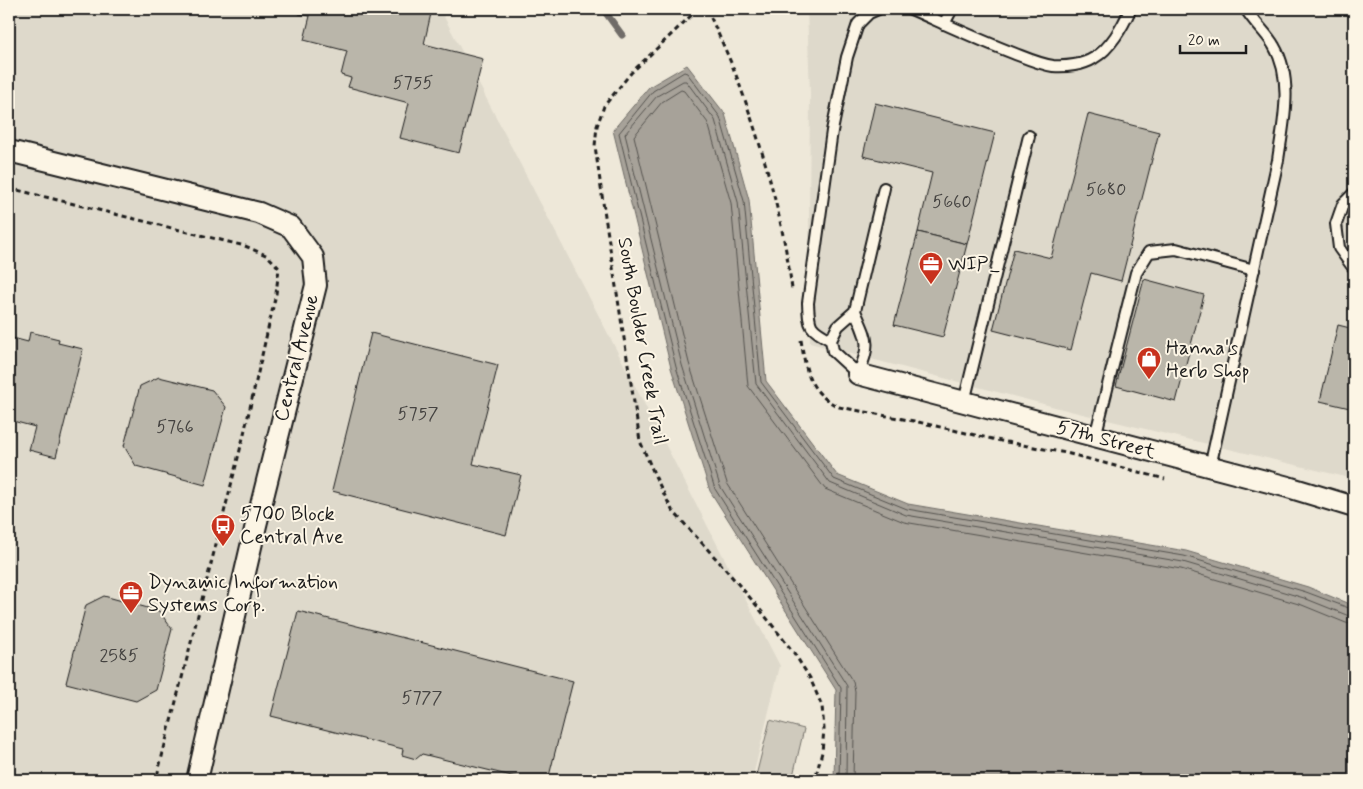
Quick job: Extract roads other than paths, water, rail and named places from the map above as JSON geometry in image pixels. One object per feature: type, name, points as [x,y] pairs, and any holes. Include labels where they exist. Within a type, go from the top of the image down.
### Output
[{"type":"street","name":"Central Avenue","points":[[9,151],[260,213],[291,227],[313,256],[316,285],[254,534],[197,780]]},
{"type":"street","name":"57th Street","points":[[858,374],[1288,487],[1354,507]]},
{"type":"lane","points":[[831,340],[814,331],[809,322],[808,303],[832,131],[847,57],[858,24],[869,13],[878,9]]},
{"type":"lane","points":[[912,9],[988,43],[1053,66],[1076,65],[1094,58],[1112,41],[1125,22],[1130,10]]},
{"type":"lane","points":[[944,24],[952,9]]},
{"type":"lane","points":[[1210,467],[1278,160],[1284,119],[1285,73],[1274,46],[1246,9]]},
{"type":"lane","points":[[964,402],[1029,136]]},
{"type":"lane","points":[[855,311],[866,333],[867,345],[864,360],[858,374],[834,351],[831,340],[838,326],[855,311],[884,188]]},
{"type":"lane","points":[[1354,194],[1343,204],[1336,224],[1339,248],[1354,267]]},
{"type":"lane","points":[[1095,437],[1136,273],[1149,252],[1176,249],[1254,270]]},
{"type":"water","points":[[687,65],[725,114],[749,200],[766,381],[837,475],[908,504],[1186,551],[1308,587],[1354,606],[1354,780],[834,780],[836,690],[710,491],[671,368],[613,130],[649,87]]},
{"type":"waterway","points":[[603,9],[622,35]]},
{"type":"place","name":"WIP_","points":[[931,285]]},
{"type":"place","name":"Hanna's Herb Shop","points":[[1149,380]]},
{"type":"place","name":"5700 Block Central Ave","points":[[223,547]]},
{"type":"place","name":"Dynamic Information Systems Corp.","points":[[131,614]]}]
